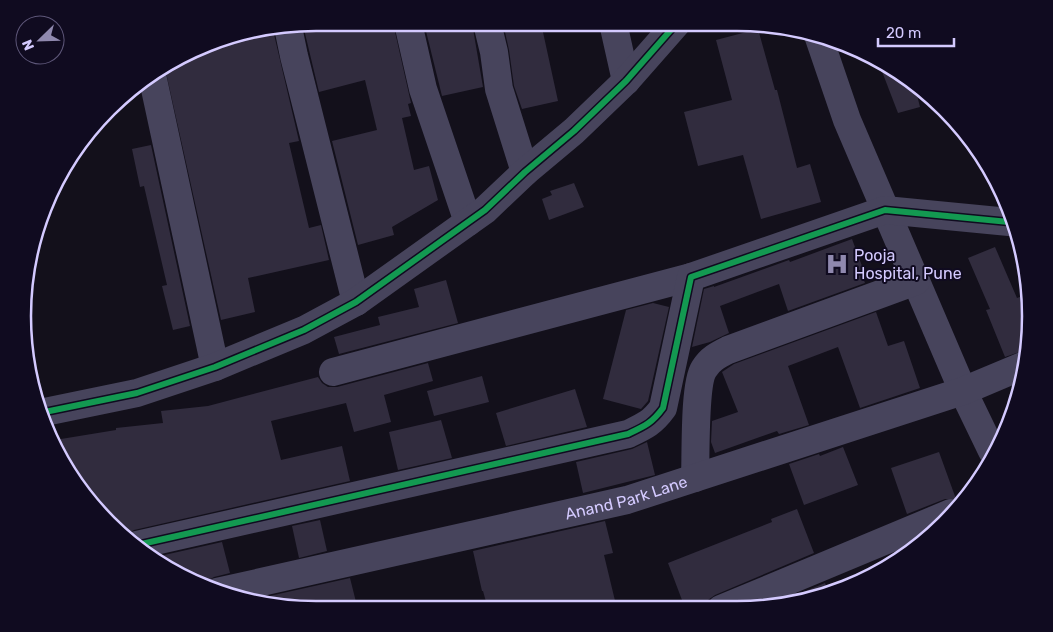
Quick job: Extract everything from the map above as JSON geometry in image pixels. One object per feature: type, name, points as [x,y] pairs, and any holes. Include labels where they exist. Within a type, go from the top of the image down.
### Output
[{"type":"street","points":[[410,31],[423,89],[468,222]]},
{"type":"street","points":[[489,31],[499,89],[525,172]]},
{"type":"street","points":[[615,31],[626,81]]},
{"type":"street","points":[[47,411],[137,393],[215,367],[304,330],[356,302],[485,210],[525,172],[574,131],[626,81],[670,31]]},
{"type":"street","points":[[289,33],[356,302]]},
{"type":"street","points":[[821,44],[847,120],[963,391],[990,446]]},
{"type":"street","points":[[154,82],[215,367]]},
{"type":"street","points":[[333,372],[691,277],[886,210],[1006,222]]},
{"type":"street","points":[[146,544],[628,434],[647,425],[655,419],[663,408],[691,277]]},
{"type":"street","points":[[695,478],[698,389],[702,370],[711,359],[728,350],[916,281]]},
{"type":"street","name":"Anand Park Lane","points":[[233,588],[627,500],[963,391],[1017,369]]},
{"type":"street","points":[[741,601],[936,519]]},
{"type":"building","points":[[395,31],[411,103],[408,104],[411,116],[402,118],[414,170],[429,166],[438,200],[392,227],[394,235],[358,245],[332,141],[377,130],[365,80],[319,92],[305,32]]},
{"type":"building","points":[[426,31],[473,31],[483,87],[442,96]]},
{"type":"building","points":[[505,31],[543,31],[558,101],[522,109],[514,86]]},
{"type":"building","points":[[748,32],[759,32],[775,90],[777,90],[797,168],[810,164],[821,202],[761,219],[743,155],[698,166],[684,112],[732,100],[716,40]]},
{"type":"building","points":[[274,35],[299,141],[289,143],[309,228],[321,225],[329,260],[248,278],[255,312],[221,320],[166,74],[224,46]]},
{"type":"building","points":[[882,71],[917,96],[920,107],[898,113]]},
{"type":"building","points":[[151,145],[190,326],[173,330],[162,286],[167,285],[144,186],[140,187],[132,149]]},
{"type":"building","points":[[574,183],[584,207],[549,220],[542,199],[552,195],[550,191]]},
{"type":"building","points":[[852,239],[866,277],[863,278],[865,283],[788,311],[779,284],[720,306],[729,333],[710,342],[692,347],[704,289],[789,260],[790,262]]},
{"type":"building","points":[[995,247],[1017,298],[1021,297],[1022,316],[1019,352],[1005,357],[986,310],[990,309],[968,258]]},
{"type":"building","points":[[446,280],[458,323],[339,354],[334,337],[380,325],[378,317],[419,307],[414,289]]},
{"type":"building","points":[[653,303],[669,307],[648,401],[641,409],[603,399],[626,310]]},
{"type":"building","points":[[876,312],[888,346],[904,341],[920,388],[860,408],[838,347],[788,366],[809,425],[779,434],[777,431],[715,453],[711,442],[712,421],[738,412],[722,372],[734,364]]},
{"type":"building","points":[[428,363],[433,381],[384,395],[391,422],[354,432],[346,403],[271,421],[281,460],[342,446],[350,481],[131,532],[102,504],[90,489],[69,458],[61,442],[61,439],[116,430],[116,428],[163,423],[161,411],[208,406],[318,377],[328,387],[337,387]]},
{"type":"building","points":[[482,376],[489,402],[434,416],[427,391]]},
{"type":"building","points":[[575,389],[587,427],[506,446],[496,413]]},
{"type":"building","points":[[441,420],[452,458],[398,470],[389,432]]},
{"type":"building","points":[[647,442],[655,475],[583,493],[576,462],[632,449]]},
{"type":"building","points":[[843,447],[858,485],[804,505],[789,464],[819,454],[820,456]]},
{"type":"building","points":[[939,452],[956,498],[945,499],[907,514],[891,468]]},
{"type":"building","points":[[797,509],[814,553],[715,595],[708,601],[682,601],[668,563],[772,522],[771,519]]},
{"type":"building","points":[[320,520],[327,551],[299,558],[292,526]]},
{"type":"building","points":[[605,521],[613,553],[604,555],[615,601],[486,601],[473,551]]},
{"type":"building","points":[[222,542],[230,573],[209,580],[162,556]]},
{"type":"building","points":[[350,578],[356,601],[297,600],[268,596]]},
{"type":"building","points":[[825,583],[826,587],[811,591],[799,594]]},
{"type":"cycle path","points":[[47,411],[137,393],[215,367],[304,330],[356,302],[485,210],[525,172],[574,131],[626,81],[670,31]]},
{"type":"cycle path","points":[[145,543],[628,434],[648,424],[663,408],[691,277],[885,210],[1006,222]]},
{"type":"place","name":"Pooja Hospital, Pune","points":[[837,264]]}]
